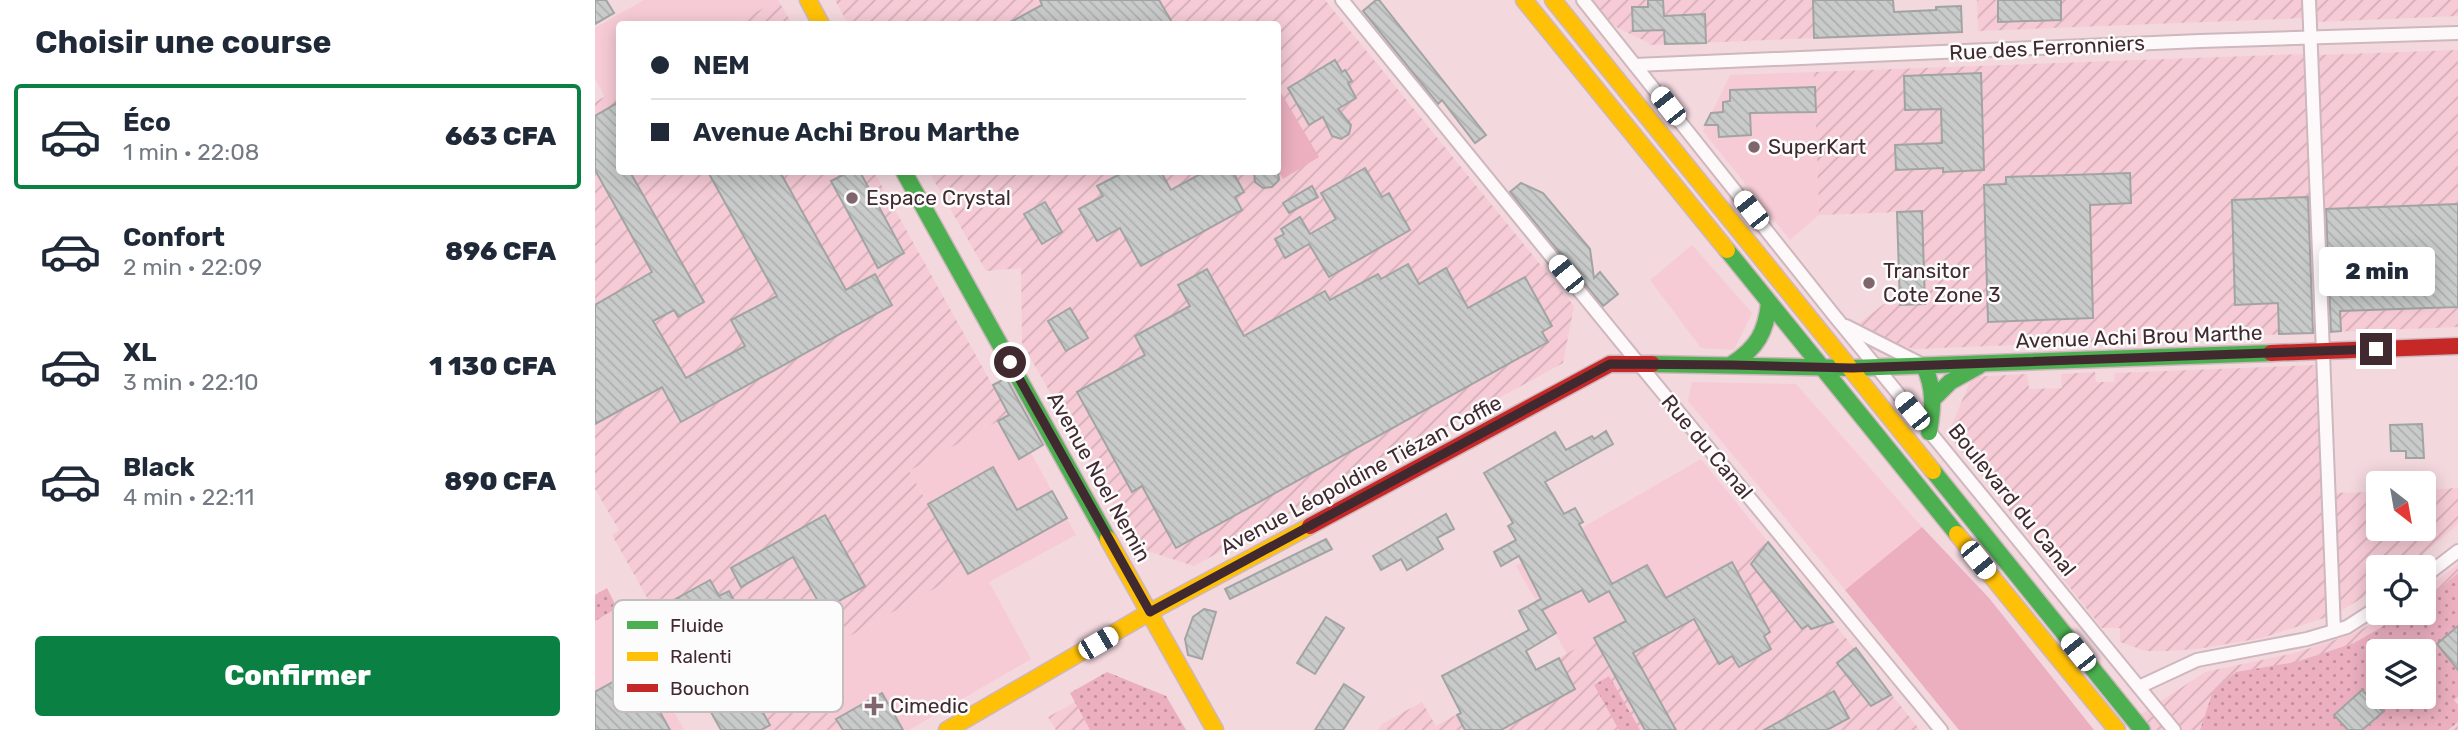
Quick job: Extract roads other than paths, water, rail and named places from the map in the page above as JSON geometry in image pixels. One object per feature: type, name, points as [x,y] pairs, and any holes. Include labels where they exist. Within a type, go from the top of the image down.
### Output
[{"type":"street","points":[[808,0],[819,21]]},
{"type":"street","name":"Rue du Canal","points":[[1342,0],[1941,730]]},
{"type":"street","points":[[1524,0],[2117,730]]},
{"type":"street","name":"Boulevard du Canal","points":[[1553,0],[2142,730]]},
{"type":"street","name":"Boulevard du Canal","points":[[1583,0],[1840,323],[2173,730]]},
{"type":"street","points":[[2309,0],[2334,631]]},
{"type":"street","name":"Rue des Ferronniers","points":[[1636,65],[2458,33]]},
{"type":"street","name":"Avenue Noel Nemin","points":[[906,175],[1215,730]]},
{"type":"street","points":[[1732,365],[1750,354],[1761,341],[1767,326],[1769,303]]},
{"type":"street","points":[[1840,323],[1924,366],[1932,380],[1935,397],[1929,432]]},
{"type":"street","name":"Avenue Achi Brou Marthe","points":[[1822,368],[2458,346]]},
{"type":"street","points":[[1935,397],[1950,382],[1985,363]]},
{"type":"street","name":"Avenue Léopoldine Tiézan Coffie","points":[[947,730],[1150,612],[1610,364],[1822,368]]},
{"type":"street","points":[[2436,568],[2458,551]]},
{"type":"street","points":[[2139,687],[2197,660],[2307,639],[2347,627],[2366,615]]},
{"type":"place","name":"SuperKart","points":[[1754,147]]},
{"type":"place","name":"Espace Crystal","points":[[852,198]]},
{"type":"place","name":"Transitor Cote Zone 3","points":[[1869,283]]},
{"type":"place","name":"Cimedic","points":[[874,706]]}]
